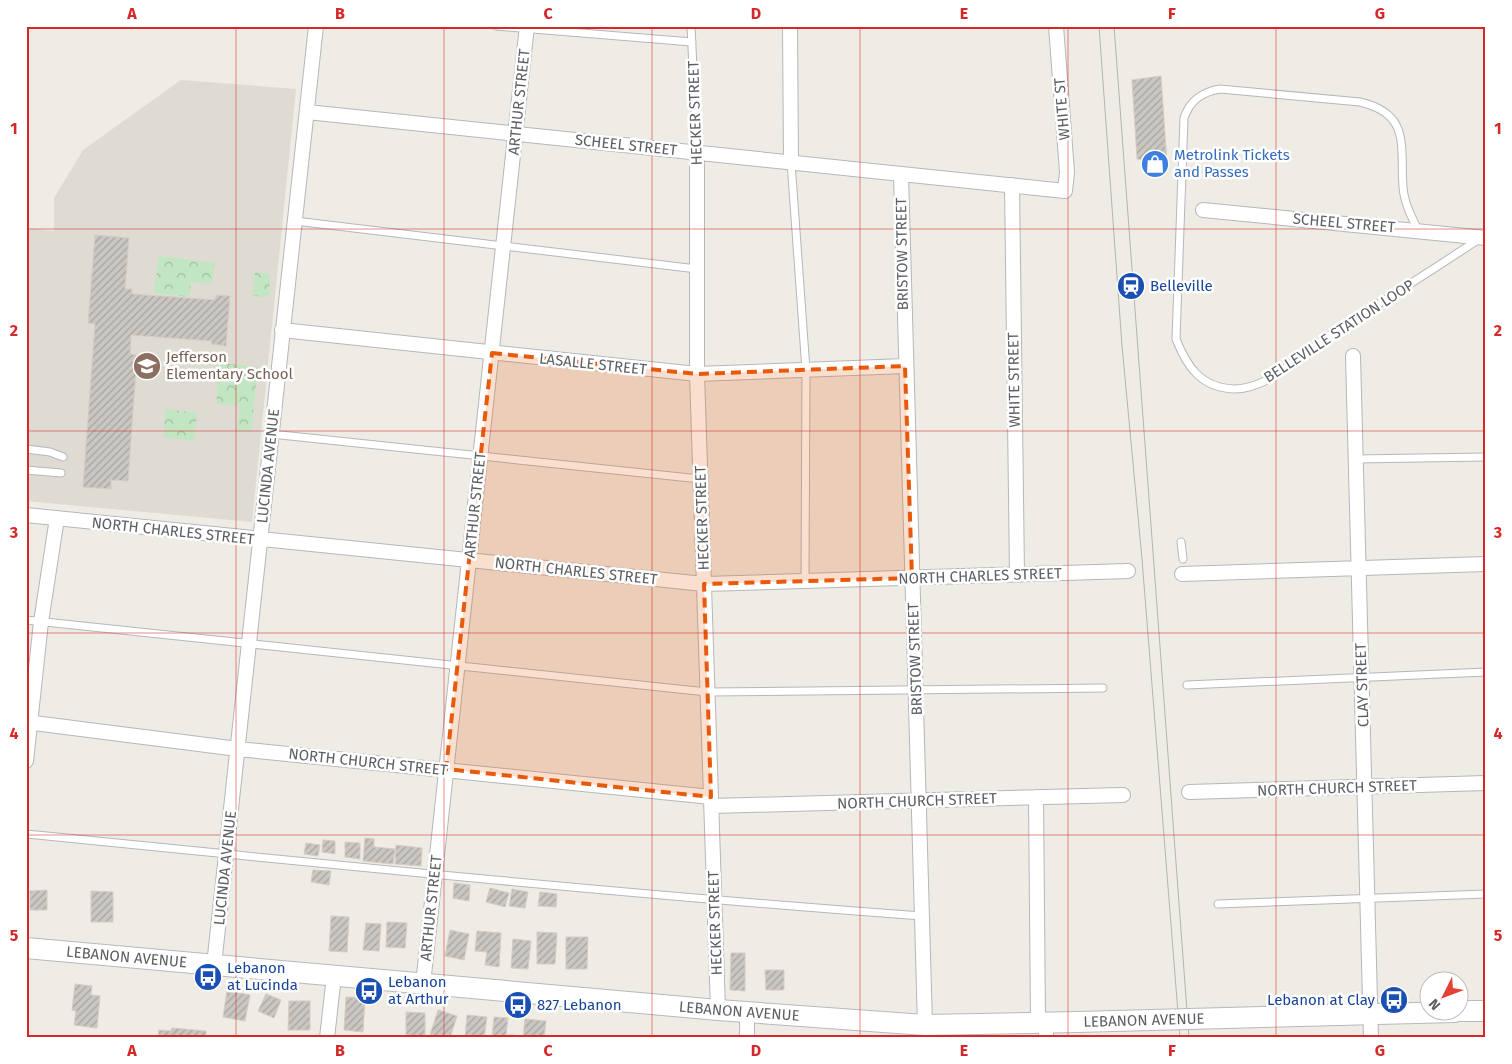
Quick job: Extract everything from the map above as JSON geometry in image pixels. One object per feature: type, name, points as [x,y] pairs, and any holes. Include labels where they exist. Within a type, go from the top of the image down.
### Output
[{"type":"main road","name":"LEBANON AVENUE","points":[[26,948],[718,1010],[925,1025],[1043,1028],[1078,1022],[1420,1012]]},
{"type":"main road","points":[[1470,1011],[1486,1011]]},
{"type":"street","name":"LUCINDA AVENUE","points":[[214,965],[316,26]]},
{"type":"street","points":[[790,26],[792,162]]},
{"type":"street","name":"WHITE ST","points":[[1056,26],[1067,172],[1065,191]]},
{"type":"street","name":"ARTHUR STREET","points":[[423,984],[527,28]]},
{"type":"street","name":"SCHEEL STREET","points":[[307,112],[1065,191]]},
{"type":"street","name":"HECKER STREET","points":[[697,153],[697,374],[718,1010]]},
{"type":"street","name":"BRISTOW STREET","points":[[900,174],[925,1025]]},
{"type":"street","name":"WHITE STREET","points":[[1012,185],[1017,575]]},
{"type":"street","name":"SCHEEL STREET","points":[[1203,210],[1484,238]]},
{"type":"street","name":"LASALLE STREET","points":[[282,330],[697,374],[905,366]]},
{"type":"street","name":"CLAY STREET","points":[[1353,356],[1357,567],[1366,787],[1371,1038]]},
{"type":"street","name":"NORTH CHARLES STREET","points":[[26,515],[704,584],[1128,571]]},
{"type":"street","points":[[26,761],[28,722],[57,518]]},
{"type":"street","points":[[1182,574],[1486,564]]},
{"type":"street","name":"NORTH CHURCH STREET","points":[[28,722],[238,749],[446,769],[711,801],[919,801],[1123,795]]},
{"type":"street","name":"NORTH CHURCH STREET","points":[[1189,792],[1486,783]]},
{"type":"street","points":[[1036,798],[1043,1028]]},
{"type":"street","points":[[327,1038],[334,976]]},
{"type":"street","points":[[746,1012],[747,1038]]},
{"type":"lane","points":[[496,26],[692,42]]},
{"type":"lane","name":"HECKER STREET","points":[[691,26],[697,153]]},
{"type":"lane","name":"BELLEVILLE STATION LOOP","points":[[1418,230],[1405,199],[1401,132],[1386,112],[1374,105],[1360,102],[1220,89],[1209,91],[1188,105],[1184,118],[1176,339],[1185,361],[1200,377],[1216,387],[1236,389],[1253,386],[1269,379],[1327,337],[1484,238]]},
{"type":"lane","points":[[792,162],[806,370],[805,581]]},
{"type":"lane","points":[[294,221],[697,269]]},
{"type":"lane","points":[[271,434],[700,479]]},
{"type":"lane","points":[[26,449],[50,452],[63,457]]},
{"type":"lane","points":[[1355,459],[1486,457]]},
{"type":"lane","points":[[26,470],[61,474]]},
{"type":"lane","points":[[1181,542],[1183,560]]},
{"type":"lane","points":[[26,620],[707,692],[916,688],[1103,688]]},
{"type":"lane","points":[[1187,685],[1486,672]]},
{"type":"lane","points":[[26,834],[434,875],[922,916]]},
{"type":"lane","points":[[1218,904],[1486,894]]},
{"type":"highlighted area","points":[[492,353],[697,374],[905,366],[912,578],[704,584],[711,797],[446,769]]},
{"type":"shaded area","name":"Jefferson Elementary School","points":[[181,80],[296,89],[252,522],[26,501],[26,228],[54,231],[54,198],[83,150]]},
{"type":"green space","points":[[159,256],[215,263],[212,284],[191,282],[189,297],[154,293]]},
{"type":"green space","points":[[255,272],[270,274],[269,297],[253,296]]},
{"type":"green space","points":[[220,363],[258,367],[251,432],[237,430],[240,406],[216,403]]},
{"type":"green space","points":[[166,409],[197,413],[194,441],[163,437]]},
{"type":"building","points":[[1161,76],[1167,163],[1137,159],[1132,80]]},
{"type":"building","name":"Jefferson Elementary School","points":[[95,235],[129,238],[125,289],[132,289],[132,294],[215,300],[216,295],[230,296],[226,346],[211,344],[212,341],[131,335],[130,354],[137,355],[128,481],[111,480],[111,489],[83,487],[95,324],[88,323]]},
{"type":"building","points":[[365,838],[374,839],[374,847],[395,849],[393,864],[363,861]]},
{"type":"building","points":[[323,840],[335,841],[335,854],[322,852]]},
{"type":"building","points":[[345,842],[360,843],[360,859],[345,857]]},
{"type":"building","points":[[306,843],[320,845],[318,856],[304,854]]},
{"type":"building","points":[[396,845],[422,848],[421,866],[395,864]]},
{"type":"building","points":[[313,870],[331,871],[329,885],[311,882]]},
{"type":"building","points":[[454,883],[470,885],[469,901],[453,898]]},
{"type":"building","points":[[490,888],[509,893],[505,907],[486,902]]},
{"type":"building","points":[[512,889],[528,892],[525,908],[509,906]]},
{"type":"building","points":[[47,890],[47,910],[30,910],[30,891]]},
{"type":"building","points":[[91,891],[113,892],[113,922],[91,922]]},
{"type":"building","points":[[540,892],[557,894],[556,907],[538,906]]},
{"type":"building","points":[[331,916],[349,917],[347,952],[329,951]]},
{"type":"building","points":[[387,922],[407,923],[405,948],[386,947]]},
{"type":"building","points":[[366,923],[381,924],[379,951],[363,950]]},
{"type":"building","points":[[450,930],[469,934],[464,960],[445,956]]},
{"type":"building","points":[[477,931],[501,933],[499,967],[485,965],[487,952],[475,951]]},
{"type":"building","points":[[537,932],[557,933],[555,964],[537,964]]},
{"type":"building","points":[[566,937],[588,937],[587,969],[566,969]]},
{"type":"building","points":[[513,939],[531,941],[528,969],[511,968]]},
{"type":"building","points":[[731,953],[745,953],[745,991],[730,990]]},
{"type":"building","points":[[765,970],[784,970],[784,990],[766,990]]},
{"type":"building","points":[[75,984],[92,986],[91,995],[100,996],[97,1028],[74,1025],[76,1011],[72,1010]]},
{"type":"building","points":[[227,991],[250,995],[245,1021],[223,1017]]},
{"type":"building","points":[[266,994],[281,1000],[274,1018],[258,1011]]},
{"type":"building","points":[[346,997],[365,998],[363,1032],[344,1030]]},
{"type":"building","points":[[289,1001],[310,1001],[310,1030],[288,1030]]},
{"type":"building","points":[[438,1010],[457,1016],[450,1038],[430,1035]]},
{"type":"building","points":[[406,1012],[425,1013],[425,1038],[406,1038]]},
{"type":"building","points":[[467,1015],[487,1017],[484,1038],[465,1038]]},
{"type":"building","points":[[494,1017],[508,1018],[506,1035],[514,1035],[513,1038],[492,1038]]},
{"type":"building","points":[[525,1019],[546,1021],[544,1038],[523,1038]]},
{"type":"building","points":[[172,1028],[206,1031],[206,1038],[158,1038],[159,1030],[171,1031]]},
{"type":"tram line","points":[[1099,26],[1122,346],[1142,559],[1180,1038]]},
{"type":"tram line","points":[[1114,26],[1189,1038]]},
{"type":"place","name":"Metrolink Tickets and Passes","points":[[1155,164]]},
{"type":"place","name":"Belleville","points":[[1131,286]]},
{"type":"place","name":"Jefferson Elementary School","points":[[147,366]]},
{"type":"place","name":"Lebanon at Lucinda","points":[[208,977]]},
{"type":"place","name":"Lebanon at Arthur","points":[[369,991]]},
{"type":"place","name":"Lebanon at Clay","points":[[1394,1000]]},
{"type":"place","name":"827 Lebanon","points":[[518,1005]]}]
